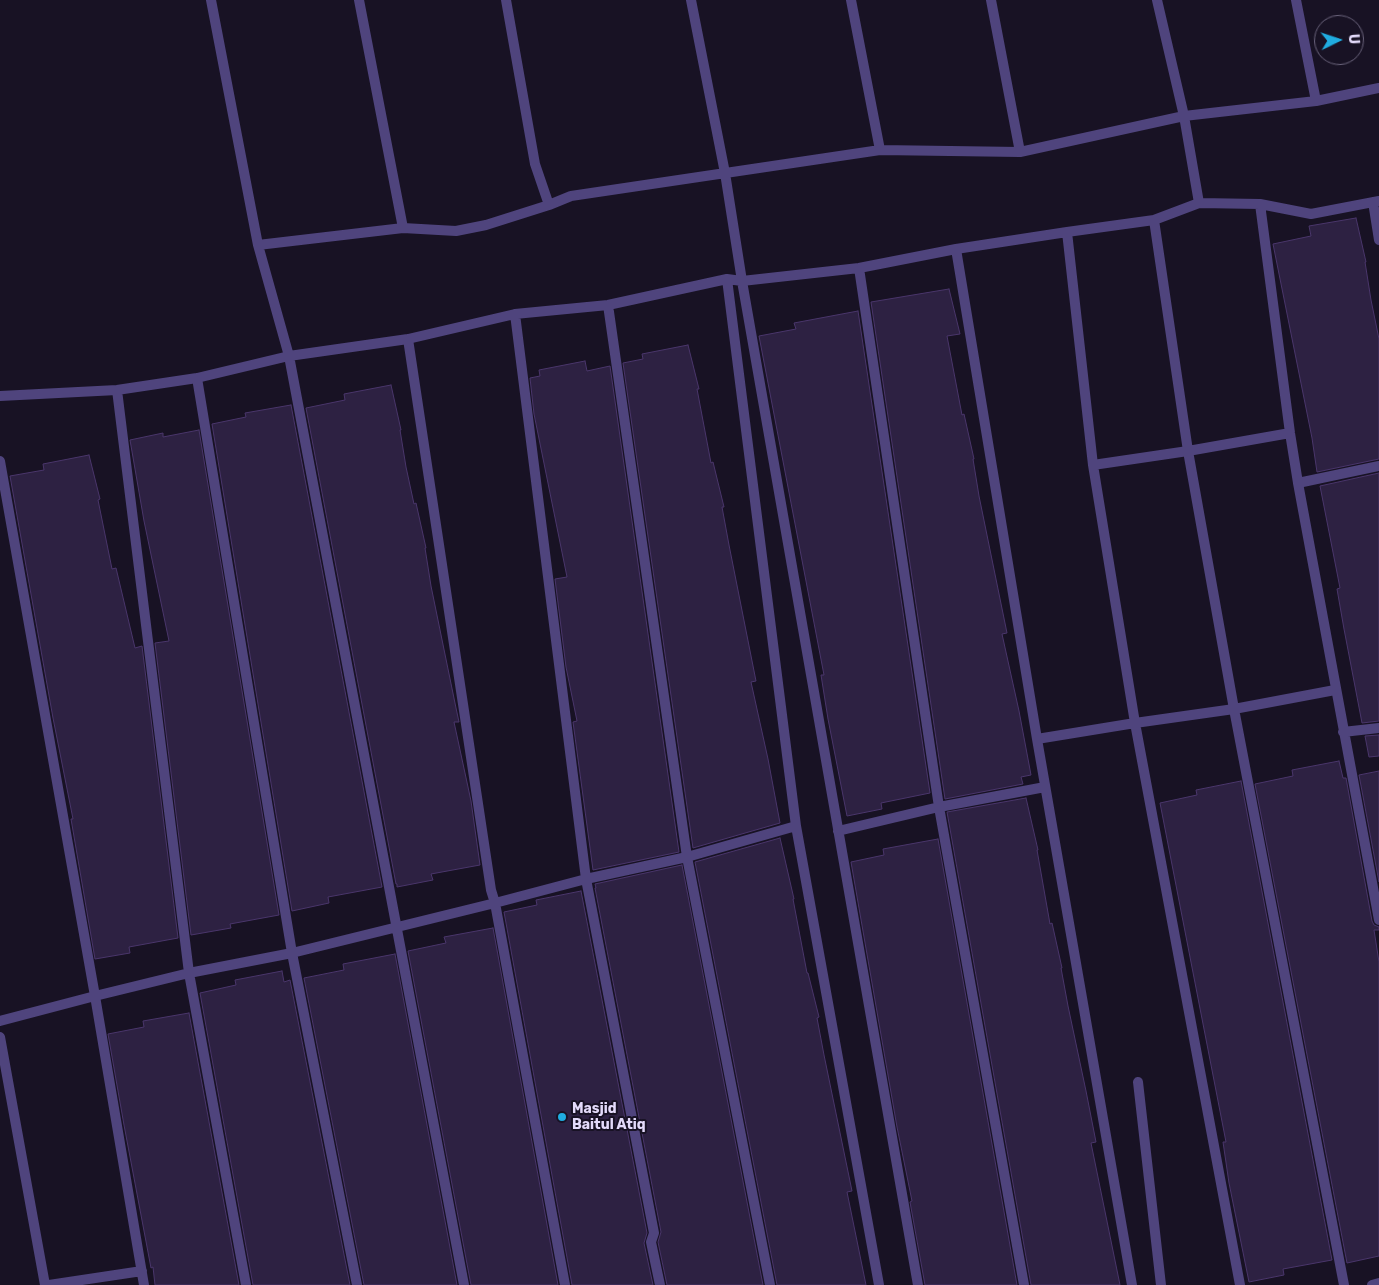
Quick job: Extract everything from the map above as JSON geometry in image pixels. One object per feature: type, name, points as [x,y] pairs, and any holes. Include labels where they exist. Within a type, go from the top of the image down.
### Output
[{"type":"street","points":[[211,0],[258,245],[289,356],[464,1285]]},
{"type":"street","points":[[359,0],[402,228]]},
{"type":"street","points":[[506,0],[535,164],[549,205]]},
{"type":"street","points":[[691,0],[725,172],[742,281],[918,1285]]},
{"type":"street","points":[[851,0],[880,150]]},
{"type":"street","points":[[991,0],[1020,152]]},
{"type":"street","points":[[1157,0],[1184,116],[1199,203]]},
{"type":"street","points":[[1296,0],[1316,101]]},
{"type":"street","points":[[258,245],[402,228],[456,231],[486,225],[571,196],[725,172],[880,150],[1020,152],[1184,116],[1316,101],[1379,88]]},
{"type":"street","points":[[0,396],[117,390],[197,378],[289,356],[408,339],[515,314],[608,305],[727,279],[742,281],[859,268],[956,249],[1154,220],[1199,203],[1260,204],[1311,214],[1376,201],[1379,240]]},
{"type":"street","points":[[1260,204],[1298,483],[1379,920]]},
{"type":"street","points":[[1154,220],[1188,451],[1234,709],[1344,1285]]},
{"type":"street","points":[[1067,232],[1093,465],[1135,722],[1240,1285]]},
{"type":"street","points":[[956,249],[1037,739],[1132,1285]]},
{"type":"street","points":[[859,268],[939,807],[1024,1285]]},
{"type":"street","points":[[727,279],[796,826],[879,1285]]},
{"type":"street","points":[[608,305],[687,857],[770,1285]]},
{"type":"street","points":[[515,314],[586,879],[654,1233],[651,1242],[660,1285]]},
{"type":"street","points":[[408,339],[491,890],[495,903],[565,1285]]},
{"type":"street","points":[[197,378],[292,953],[357,1285]]},
{"type":"street","points":[[117,390],[190,973],[246,1285]]},
{"type":"street","points":[[1093,465],[1290,434]]},
{"type":"street","points":[[0,461],[144,1285]]},
{"type":"street","points":[[1298,483],[1379,466]]},
{"type":"street","points":[[1037,739],[1135,722],[1234,709],[1335,690]]},
{"type":"street","points":[[1343,732],[1379,728]]},
{"type":"street","points":[[838,831],[939,807],[1046,788]]},
{"type":"street","points":[[0,1021],[190,973],[292,953],[586,879],[687,857],[796,826]]},
{"type":"street","points":[[0,1037],[45,1285]]},
{"type":"street","points":[[1138,1082],[1161,1285]]},
{"type":"street","points":[[49,1285],[142,1272]]},
{"type":"street","points":[[1372,1285],[1379,1283]]},
{"type":"building","points":[[1356,218],[1366,262],[1379,339],[1379,459],[1317,472],[1312,438],[1273,244],[1311,236],[1309,226]]},
{"type":"building","points":[[949,289],[960,334],[947,336],[962,415],[964,414],[974,459],[979,496],[1007,633],[1002,634],[1031,775],[1021,777],[1023,784],[945,799],[871,302]]},
{"type":"building","points":[[858,311],[930,793],[881,803],[882,809],[847,816],[828,719],[821,675],[824,675],[759,336],[796,329],[794,323]]},
{"type":"building","points":[[688,345],[699,389],[697,389],[711,463],[713,462],[724,507],[722,507],[756,681],[751,682],[780,823],[693,848],[623,363],[643,359],[642,354]]},
{"type":"building","points":[[585,361],[587,371],[610,366],[679,852],[593,870],[573,722],[577,721],[566,667],[555,579],[567,577],[534,414],[530,378],[540,376],[539,370]]},
{"type":"building","points":[[391,385],[401,430],[406,467],[426,548],[431,586],[459,722],[454,722],[471,801],[480,865],[431,874],[433,880],[397,887],[306,408],[345,400],[344,394]]},
{"type":"building","points":[[291,405],[382,887],[328,897],[329,903],[292,911],[212,424],[246,417],[245,413]]},
{"type":"building","points":[[199,430],[279,915],[230,924],[231,928],[191,935],[155,643],[169,641],[144,521],[130,440],[163,433],[163,437]]},
{"type":"building","points":[[89,455],[100,499],[98,500],[112,569],[116,568],[135,648],[142,646],[178,938],[129,947],[130,953],[95,959],[71,819],[73,819],[10,476],[44,470],[43,464]]},
{"type":"building","points":[[1379,473],[1379,721],[1362,723],[1337,589],[1340,588],[1320,486]]},
{"type":"building","points":[[1379,735],[1379,756],[1369,757],[1365,736]]},
{"type":"building","points":[[1339,761],[1343,778],[1346,778],[1372,921],[1374,925],[1379,927],[1379,930],[1374,930],[1379,962],[1379,1256],[1347,1263],[1255,784],[1293,776],[1292,770]]},
{"type":"building","points":[[1379,771],[1379,882],[1359,775]]},
{"type":"building","points":[[1241,781],[1332,1260],[1283,1269],[1284,1275],[1249,1282],[1229,1183],[1223,1142],[1226,1142],[1160,803],[1197,795],[1196,790]]},
{"type":"building","points":[[1026,798],[1038,850],[1050,924],[1052,923],[1062,968],[1096,1142],[1091,1143],[1120,1285],[1031,1285],[947,812]]},
{"type":"building","points":[[780,838],[794,899],[807,973],[819,1017],[817,1018],[824,1055],[852,1191],[847,1192],[866,1285],[777,1285],[695,862]]},
{"type":"building","points":[[938,839],[1017,1285],[925,1285],[910,1202],[912,1201],[897,1127],[851,862],[884,855],[883,849]]},
{"type":"building","points":[[682,865],[763,1285],[667,1285],[658,1242],[661,1232],[595,884]]},
{"type":"building","points":[[581,891],[647,1233],[644,1243],[653,1285],[572,1285],[504,912],[537,905],[536,900]]},
{"type":"building","points":[[493,928],[558,1285],[471,1285],[408,951],[446,943],[444,937]]},
{"type":"building","points":[[395,954],[457,1285],[364,1285],[304,978],[344,970],[343,964]]},
{"type":"building","points":[[282,971],[284,982],[290,980],[350,1285],[253,1285],[200,993],[236,985],[235,980]]},
{"type":"building","points":[[189,1013],[239,1285],[155,1285],[124,1125],[108,1034],[144,1027],[143,1021]]},
{"type":"place","name":"Masjid Baitul Atiq","points":[[562,1117]]}]
